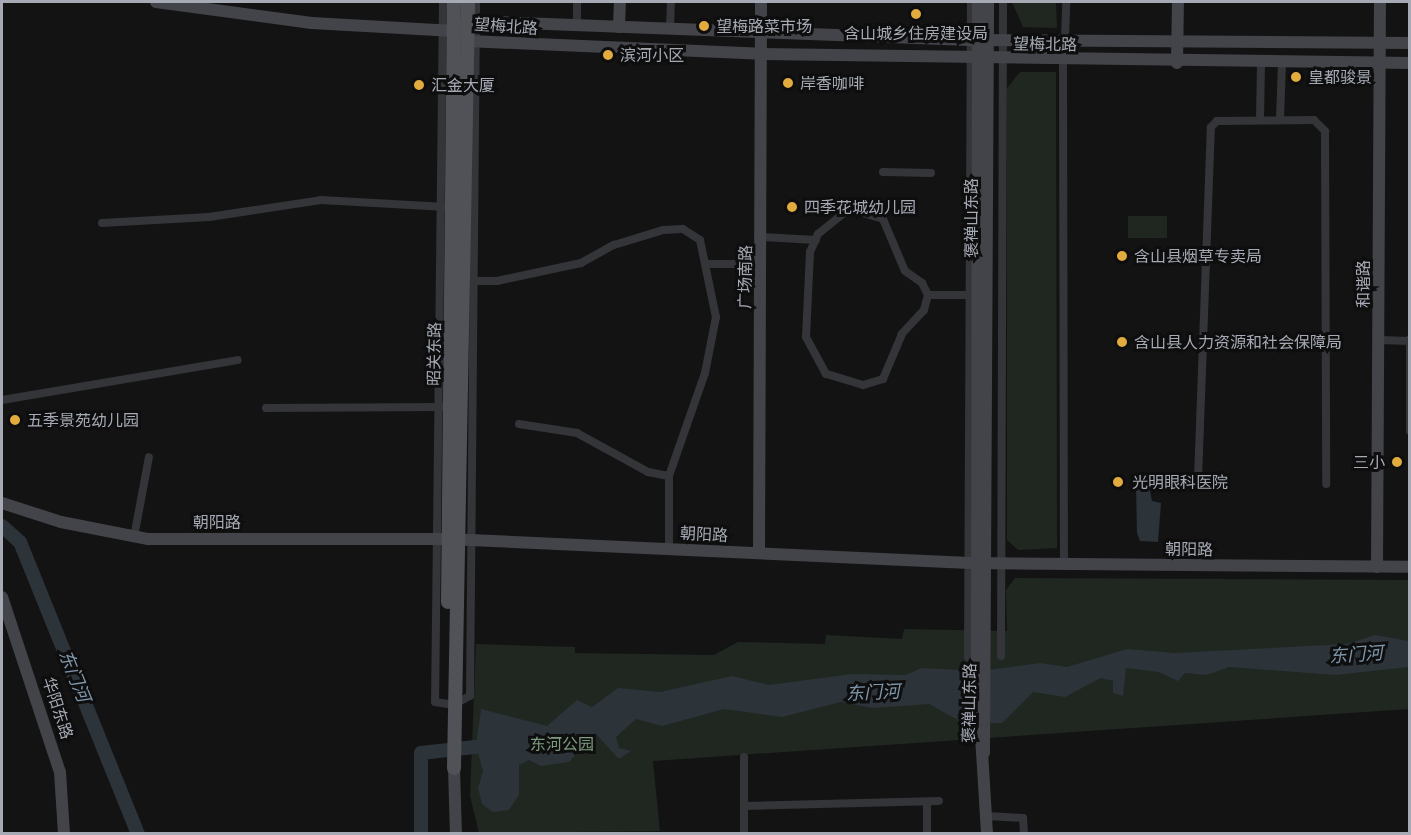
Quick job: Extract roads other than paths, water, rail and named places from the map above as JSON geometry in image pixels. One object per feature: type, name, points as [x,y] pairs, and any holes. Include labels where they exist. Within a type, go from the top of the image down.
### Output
[{"type":"main road","points":[[156,2],[312,23],[448,31]]},
{"type":"main road","name":"昭关东路","points":[[454,2],[448,31],[452,207],[450,407],[454,539],[453,705],[456,834]]},
{"type":"main road","name":"昭关东路","points":[[450,407],[469,281],[452,207],[472,41],[472,21],[468,2]]},
{"type":"main road","points":[[619,27],[620,2]]},
{"type":"main road","name":"广场南路","points":[[759,553],[762,2]]},
{"type":"main road","name":"褒禅山东路","points":[[978,2],[977,563],[987,834]]},
{"type":"main road","name":"褒禅山东路","points":[[979,40],[988,2]]},
{"type":"main road","points":[[1177,63],[1178,2]]},
{"type":"main road","name":"和谐路","points":[[1377,567],[1380,2]]},
{"type":"main road","name":"望梅北路","points":[[448,31],[472,21],[979,40],[1410,43]]},
{"type":"main road","name":"望梅北路","points":[[448,31],[472,41],[761,54],[1177,63],[1410,63]]},
{"type":"main road","name":"朝阳路","points":[[2,503],[134,537],[454,539],[1001,564],[1410,567]]},
{"type":"main road","name":"华阳东路","points":[[2,597],[57,761],[64,834]]},
{"type":"street","points":[[443,2],[448,31]]},
{"type":"street","points":[[472,21],[476,2]]},
{"type":"street","points":[[577,2],[577,25]]},
{"type":"street","points":[[670,28],[671,2]]},
{"type":"street","points":[[971,2],[979,40]]},
{"type":"street","points":[[1001,656],[1003,2]]},
{"type":"street","points":[[1065,39],[1066,2]]},
{"type":"street","points":[[453,705],[435,702],[454,539],[469,281],[472,41]]},
{"type":"street","points":[[1063,61],[1064,564]]},
{"type":"street","points":[[1260,120],[1261,63]]},
{"type":"street","points":[[1280,120],[1282,63]]},
{"type":"street","points":[[1198,479],[1208,141],[1217,121],[1314,120],[1325,131],[1326,484]]},
{"type":"street","points":[[883,172],[931,173]]},
{"type":"street","points":[[102,223],[209,217],[321,200],[452,207]]},
{"type":"street","points":[[849,209],[871,212],[883,219],[905,272],[922,283],[928,295],[924,310],[902,334],[882,379],[863,385],[835,381],[819,366],[806,337],[805,273],[816,240],[849,209]]},
{"type":"street","points":[[469,281],[497,281],[581,263],[614,245],[663,230],[693,233],[709,264],[713,343],[669,476],[669,549]]},
{"type":"street","points":[[762,237],[816,240]]},
{"type":"street","points":[[709,264],[761,264]]},
{"type":"street","points":[[928,295],[978,295],[977,563],[968,657]]},
{"type":"street","points":[[1379,340],[1410,340],[1410,431]]},
{"type":"street","points":[[2,399],[238,360]]},
{"type":"street","points":[[266,408],[450,407],[454,539]]},
{"type":"street","points":[[519,424],[577,432],[648,472],[669,476]]},
{"type":"street","points":[[134,537],[149,456]]},
{"type":"street","points":[[744,757],[744,834]]},
{"type":"street","points":[[744,806],[939,801]]},
{"type":"street","points":[[927,802],[927,834]]},
{"type":"street","points":[[986,816],[1023,818],[1024,834]]},
{"type":"water","points":[[1148,481],[1152,501],[1161,503],[1158,542],[1140,541],[1137,533],[1136,486]]},
{"type":"water","points":[[1375,635],[1409,641],[1409,667],[1335,675],[1229,667],[1207,675],[1185,673],[1178,681],[1159,672],[1126,668],[1123,696],[1113,693],[1113,681],[1101,678],[1065,697],[1033,692],[1002,723],[965,724],[929,704],[873,708],[841,702],[782,717],[724,709],[662,726],[636,719],[616,737],[619,748],[631,751],[619,759],[595,733],[569,762],[541,766],[529,760],[519,765],[519,795],[509,810],[493,812],[482,804],[478,788],[483,771],[476,746],[481,709],[547,726],[577,700],[592,707],[618,688],[660,692],[732,676],[769,685],[852,674],[905,675],[922,668],[980,671],[1040,663],[1067,667],[1127,649],[1175,653],[1347,644]]},
{"type":"waterway","name":"东门河","points":[[2,526],[20,542],[138,834]]},
{"type":"waterway","name":"东门河","points":[[421,834],[421,753],[492,745]]},
{"type":"place","name":"含山城乡住房建设局","points":[[916,14]]},
{"type":"place","name":"望梅路菜市场","points":[[704,26]]},
{"type":"place","name":"滨河小区","points":[[608,55]]},
{"type":"place","name":"皇都骏景","points":[[1296,77]]},
{"type":"place","name":"岸香咖啡","points":[[788,83]]},
{"type":"place","name":"汇金大厦","points":[[419,85]]},
{"type":"place","name":"四季花城幼儿园","points":[[792,207]]},
{"type":"place","name":"含山县烟草专卖局","points":[[1122,256]]},
{"type":"place","name":"含山县人力资源和社会保障局","points":[[1122,342]]},
{"type":"place","name":"五季景苑幼儿园","points":[[15,420]]},
{"type":"place","name":"三小","points":[[1397,462]]},
{"type":"place","name":"光明眼科医院","points":[[1118,482]]},
{"type":"park label","name":"东河公园","points":[[562,744]]}]
